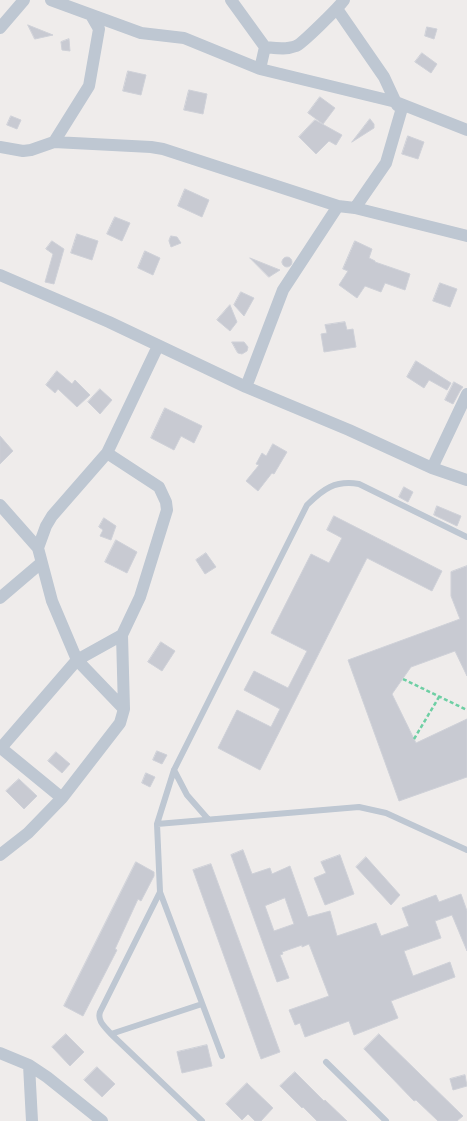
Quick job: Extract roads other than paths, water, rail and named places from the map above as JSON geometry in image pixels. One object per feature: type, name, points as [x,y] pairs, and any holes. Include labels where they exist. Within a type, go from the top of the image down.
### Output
[{"type":"street","points":[[0,28],[22,0]]},
{"type":"street","points":[[51,0],[141,32],[184,38],[260,69],[396,102],[467,130]]},
{"type":"street","points":[[231,0],[265,47],[285,49],[299,45],[341,4],[384,77],[396,102],[402,108],[386,164],[355,208]]},
{"type":"street","points":[[54,142],[89,86],[99,29],[91,15]]},
{"type":"street","points":[[260,69],[265,47]]},
{"type":"street","points":[[0,147],[23,151],[54,142],[163,149],[338,206],[355,208],[467,236]]},
{"type":"street","points":[[246,387],[283,290],[338,206]]},
{"type":"street","points":[[0,275],[109,322],[246,387],[432,468],[467,480]]},
{"type":"street","points":[[124,709],[77,660],[52,601],[38,548],[52,516],[106,453],[158,346]]},
{"type":"street","points":[[432,468],[467,394]]},
{"type":"street","points":[[0,855],[28,833],[62,798],[120,723],[124,709],[122,635],[140,597],[167,510],[166,502],[159,487],[106,453]]},
{"type":"street","points":[[0,505],[38,548]]},
{"type":"street","points":[[0,598],[41,564]]},
{"type":"street","points":[[62,798],[0,749],[77,660],[122,635]]},
{"type":"street","points":[[0,1053],[28,1065],[47,1077],[102,1121]]},
{"type":"street","points":[[28,1065],[32,1121]]},
{"type":"lane","points":[[222,1056],[160,892],[157,824],[174,770],[307,505],[316,496],[328,487],[346,482],[359,484],[467,537]]},
{"type":"lane","points":[[174,770],[187,794],[208,819]]},
{"type":"lane","points":[[157,824],[359,807],[386,812],[467,850]]},
{"type":"lane","points":[[160,892],[99,1014],[100,1022],[202,1121]]},
{"type":"lane","points":[[111,1034],[202,1004]]},
{"type":"lane","points":[[326,1062],[386,1121]]}]
